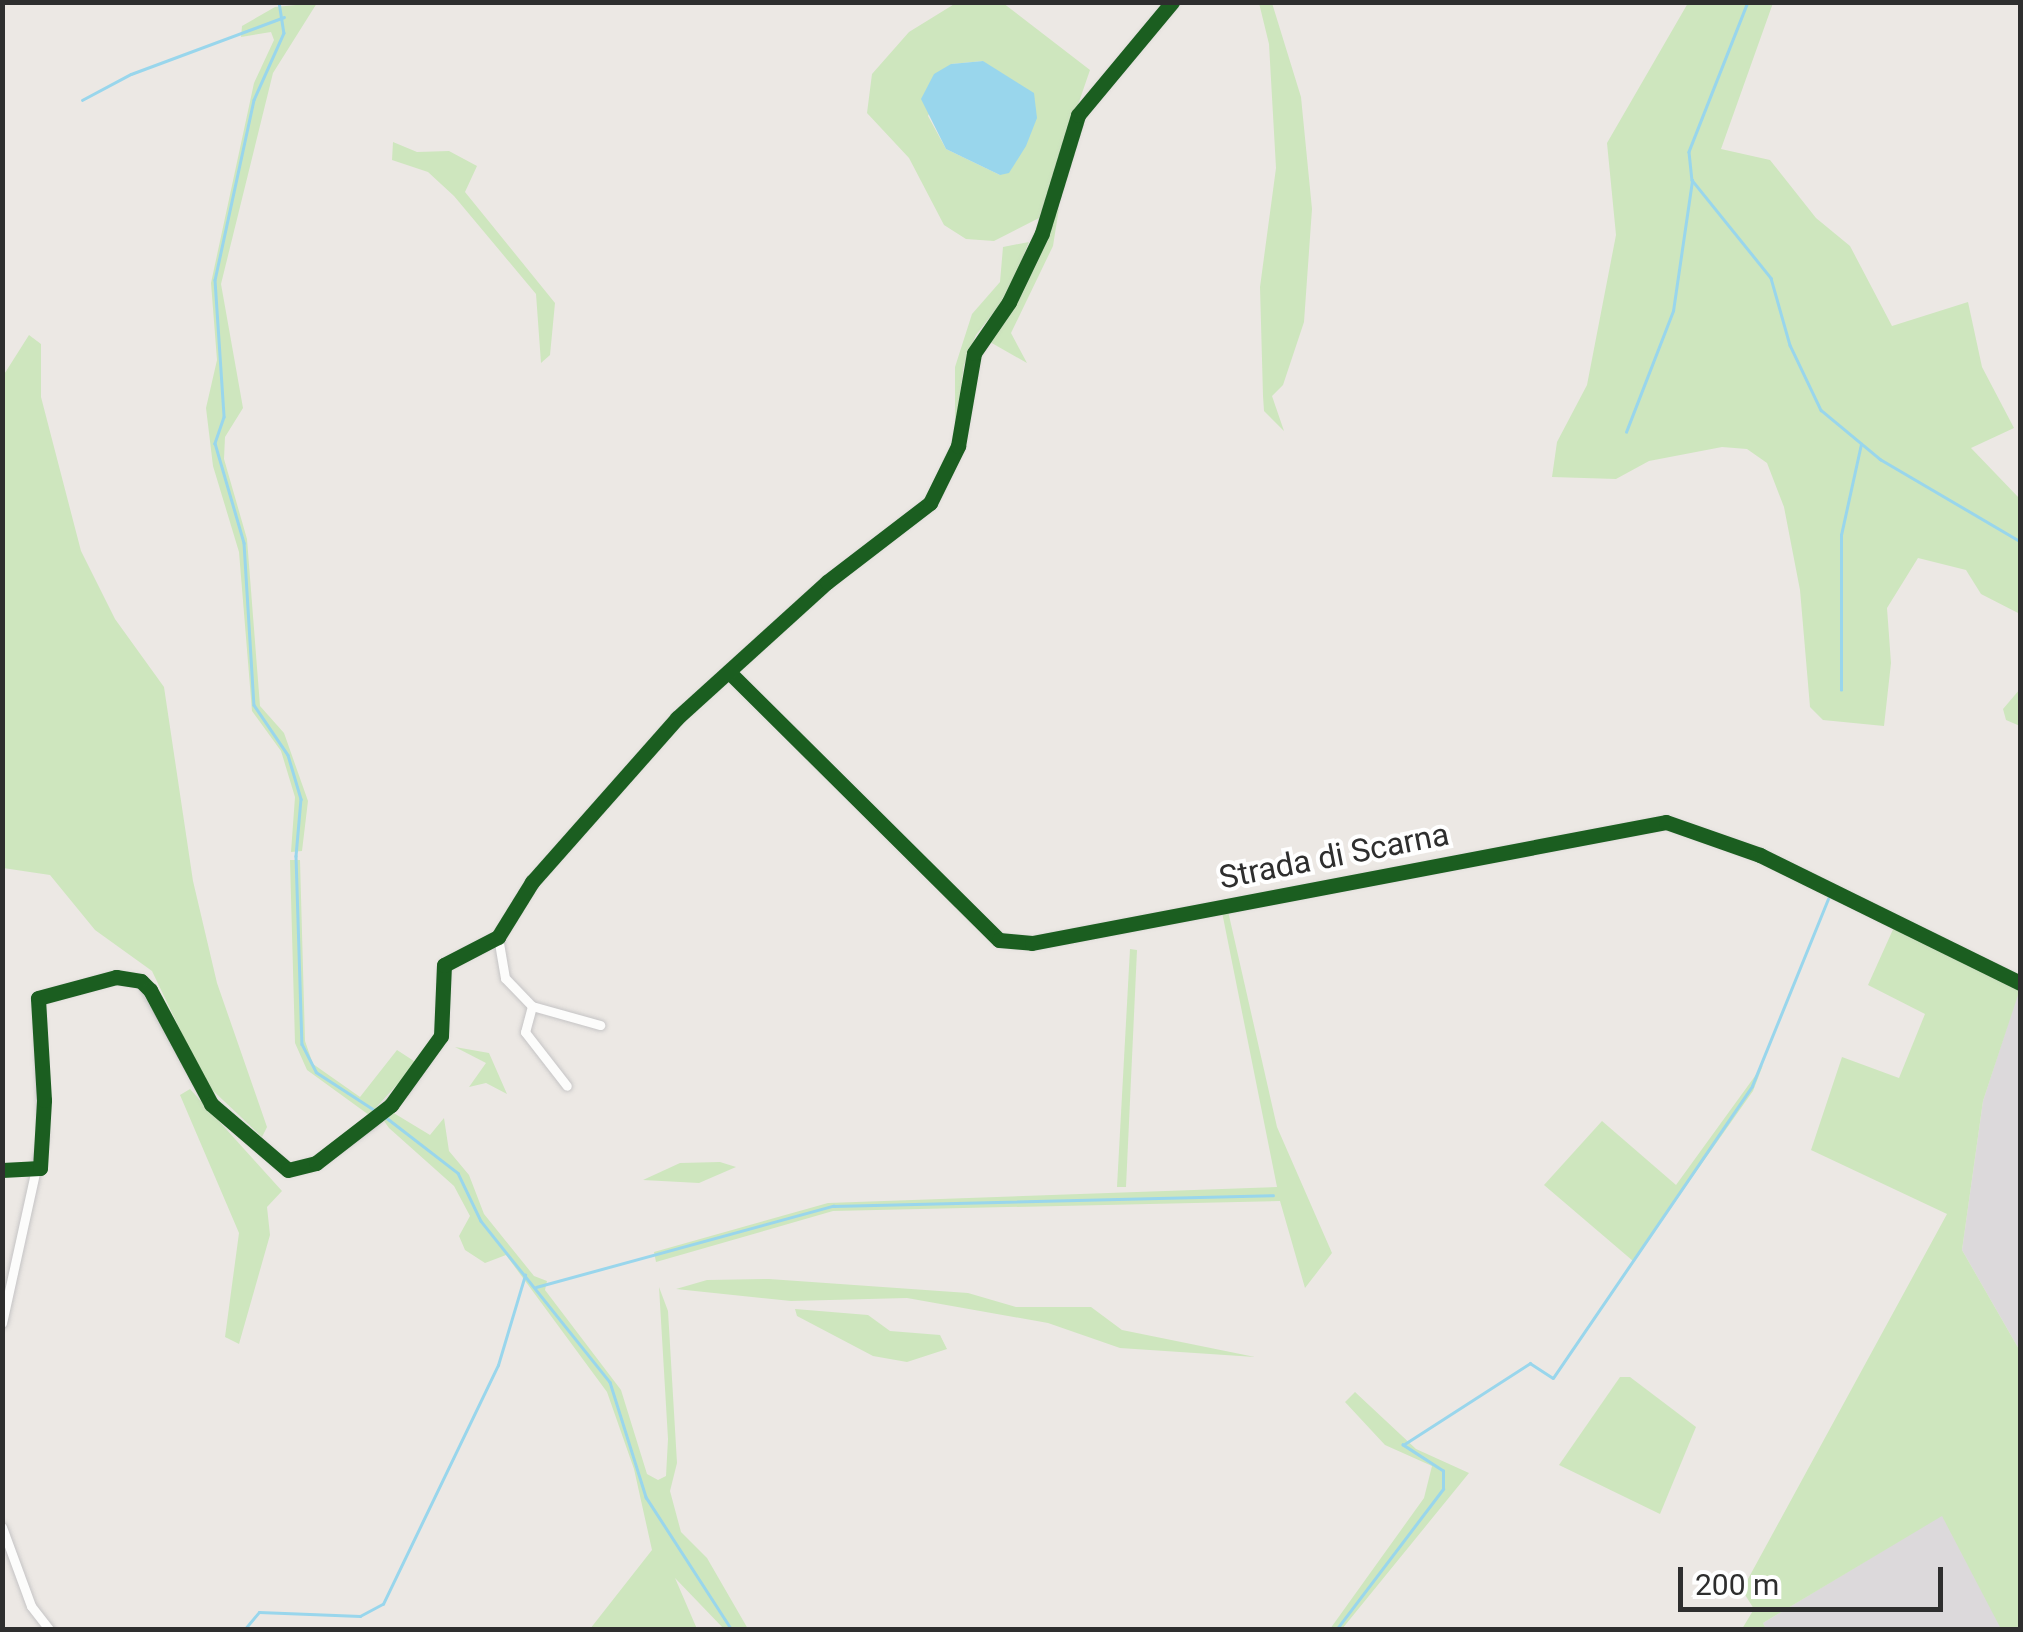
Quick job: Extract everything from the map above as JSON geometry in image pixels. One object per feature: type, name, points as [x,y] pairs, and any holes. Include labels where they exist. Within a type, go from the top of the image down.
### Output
[{"type":"street","points":[[2,1323],[40,1168],[44,1100],[38,998],[116,977],[141,980],[150,990],[195,1083],[276,1164],[303,1170],[371,1122],[391,1104],[441,1036],[444,966],[498,937],[532,882],[678,718],[732,675],[826,582],[916,516],[941,485],[962,428],[968,370],[1042,232],[1078,115],[1172,2]]},
{"type":"street","name":"Strada di Scarna","points":[[732,675],[999,940],[1032,943],[1666,822],[1760,855],[2020,983]]},
{"type":"street","points":[[498,937],[505,978],[532,1006],[600,1025]]},
{"type":"street","points":[[532,1006],[525,1032],[567,1086]]},
{"type":"street","points":[[2,1527],[31,1606],[50,1630]]},
{"type":"shaded area","points":[[2020,987],[2020,1351],[1962,1250],[1983,1101]]},
{"type":"shaded area","points":[[1942,1515],[2020,1629],[1766,1630],[1763,1623]]},
{"type":"green space","points":[[317,3],[273,73],[221,284],[243,408],[225,437],[224,459],[247,539],[260,706],[284,733],[308,801],[302,851],[291,852],[295,797],[281,751],[252,711],[239,552],[213,466],[206,408],[217,360],[211,283],[254,83],[274,40],[271,32],[241,37],[242,26],[275,7]]},
{"type":"green space","points":[[956,3],[1003,3],[1090,70],[1039,218],[994,241],[966,239],[944,225],[909,158],[867,113],[872,74],[909,32]],"holes":[[[983,61],[1000,175],[946,149],[928,116],[951,64]]]},
{"type":"green space","points":[[1259,3],[1272,3],[1301,97],[1312,209],[1304,322],[1283,385],[1272,396],[1284,431],[1264,411],[1263,396],[1260,287],[1276,168],[1269,44]]},
{"type":"green space","points":[[1688,3],[1773,3],[1721,149],[1770,160],[1816,218],[1850,246],[1892,326],[1968,302],[1982,367],[2014,428],[1971,448],[2020,499],[2020,614],[1981,594],[1966,570],[1918,558],[1887,608],[1891,663],[1884,726],[1823,720],[1810,707],[1800,590],[1784,507],[1767,463],[1747,449],[1722,447],[1649,461],[1616,479],[1552,477],[1557,442],[1587,385],[1616,235],[1607,143]]},
{"type":"green space","points":[[393,142],[417,152],[449,151],[477,166],[465,192],[555,303],[550,355],[541,363],[536,294],[454,196],[428,172],[392,160]]},
{"type":"green space","points":[[1059,208],[1053,246],[1011,333],[1027,363],[990,342]]},
{"type":"green space","points":[[1029,242],[1008,294],[976,335],[964,365],[955,429],[955,367],[972,314],[1000,282],[1003,247]]},
{"type":"green space","points":[[29,335],[41,344],[41,397],[81,551],[115,619],[164,687],[193,881],[217,983],[267,1127],[262,1137],[206,1084],[152,971],[95,930],[50,875],[3,868],[3,376]]},
{"type":"green space","points":[[2020,689],[2020,726],[2006,720],[2003,709]]},
{"type":"green space","points":[[290,860],[300,860],[305,1041],[313,1064],[360,1097],[397,1050],[417,1063],[369,1115],[307,1070],[295,1043]]},
{"type":"green space","points":[[1228,911],[1277,1127],[1332,1253],[1305,1288],[1280,1201],[833,1211],[656,1262],[654,1252],[828,1203],[1277,1187],[1222,912]]},
{"type":"green space","points":[[1895,925],[2020,989],[1983,1101],[1962,1250],[2020,1351],[2020,1629],[2001,1629],[1942,1516],[1763,1623],[1766,1629],[1742,1629],[1754,1609],[1742,1590],[1947,1214],[1811,1150],[1842,1057],[1899,1078],[1925,1014],[1868,985]]},
{"type":"green space","points":[[1130,949],[1137,950],[1126,1187],[1117,1187]]},
{"type":"green space","points":[[455,1047],[489,1053],[507,1094],[486,1083],[469,1087],[486,1063]]},
{"type":"green space","points":[[1763,1065],[1753,1091],[1633,1261],[1544,1185],[1602,1121],[1676,1185]]},
{"type":"green space","points":[[190,1089],[282,1191],[267,1207],[270,1235],[239,1344],[225,1337],[239,1233],[180,1095]]},
{"type":"green space","points":[[392,1112],[430,1135],[444,1118],[449,1151],[469,1175],[484,1214],[534,1276],[547,1281],[545,1290],[621,1390],[647,1474],[658,1480],[666,1476],[668,1439],[659,1287],[668,1311],[677,1463],[670,1491],[681,1532],[707,1558],[748,1629],[724,1629],[675,1578],[697,1629],[590,1629],[652,1550],[634,1469],[607,1392],[506,1255],[485,1263],[465,1250],[459,1236],[470,1216],[454,1186],[389,1128],[384,1121]]},
{"type":"green space","points":[[720,1162],[736,1167],[699,1183],[643,1180],[680,1163]]},
{"type":"green space","points":[[769,1279],[968,1293],[1016,1307],[1091,1307],[1122,1330],[1255,1357],[1120,1348],[1048,1323],[907,1298],[791,1301],[676,1289],[707,1280]]},
{"type":"green space","points":[[795,1309],[868,1315],[890,1331],[940,1335],[947,1349],[907,1362],[873,1356],[797,1316]]},
{"type":"green space","points":[[1620,1377],[1630,1377],[1696,1427],[1660,1514],[1559,1465]]},
{"type":"green space","points":[[1355,1392],[1416,1449],[1469,1473],[1342,1629],[1330,1629],[1424,1498],[1432,1466],[1385,1445],[1345,1402]]},
{"type":"water","points":[[983,61],[1034,93],[1037,118],[1026,146],[1009,173],[1000,175],[946,149],[921,99],[934,74],[951,64]]},
{"type":"waterway","points":[[279,2],[284,33],[254,100],[215,280],[224,417],[215,443],[244,543],[254,705],[288,755],[301,799],[296,856],[302,1044],[316,1072],[376,1111]]},
{"type":"waterway","points":[[1748,2],[1689,152],[1692,180],[1771,278],[1790,345],[1821,410],[1880,459],[2020,541]]},
{"type":"waterway","points":[[82,100],[131,74],[284,17]]},
{"type":"waterway","points":[[1626,432],[1673,311],[1692,180]]},
{"type":"waterway","points":[[1841,690],[1841,535],[1861,444]]},
{"type":"waterway","points":[[1336,1630],[1443,1489],[1443,1471],[1403,1445],[1530,1363],[1553,1378],[1752,1086],[1828,899]]},
{"type":"waterway","points":[[383,1115],[458,1173],[481,1221],[610,1382],[646,1497],[732,1630]]},
{"type":"waterway","points":[[536,1287],[833,1206],[1273,1195]]},
{"type":"waterway","points":[[244,1630],[259,1612],[360,1616],[383,1604],[498,1365],[525,1275]]},
{"type":"cycle path","points":[[2,1170],[40,1168],[44,1100],[38,998],[116,977],[141,981],[150,990],[211,1104],[288,1170],[316,1163],[391,1105],[441,1036],[444,965],[498,937],[532,882],[677,718],[827,582],[930,503],[958,446],[974,353],[1009,302],[1042,233],[1078,115],[1172,2]]},
{"type":"cycle path","points":[[732,675],[999,940],[1032,943],[1666,822],[1760,855],[2020,983]]}]
